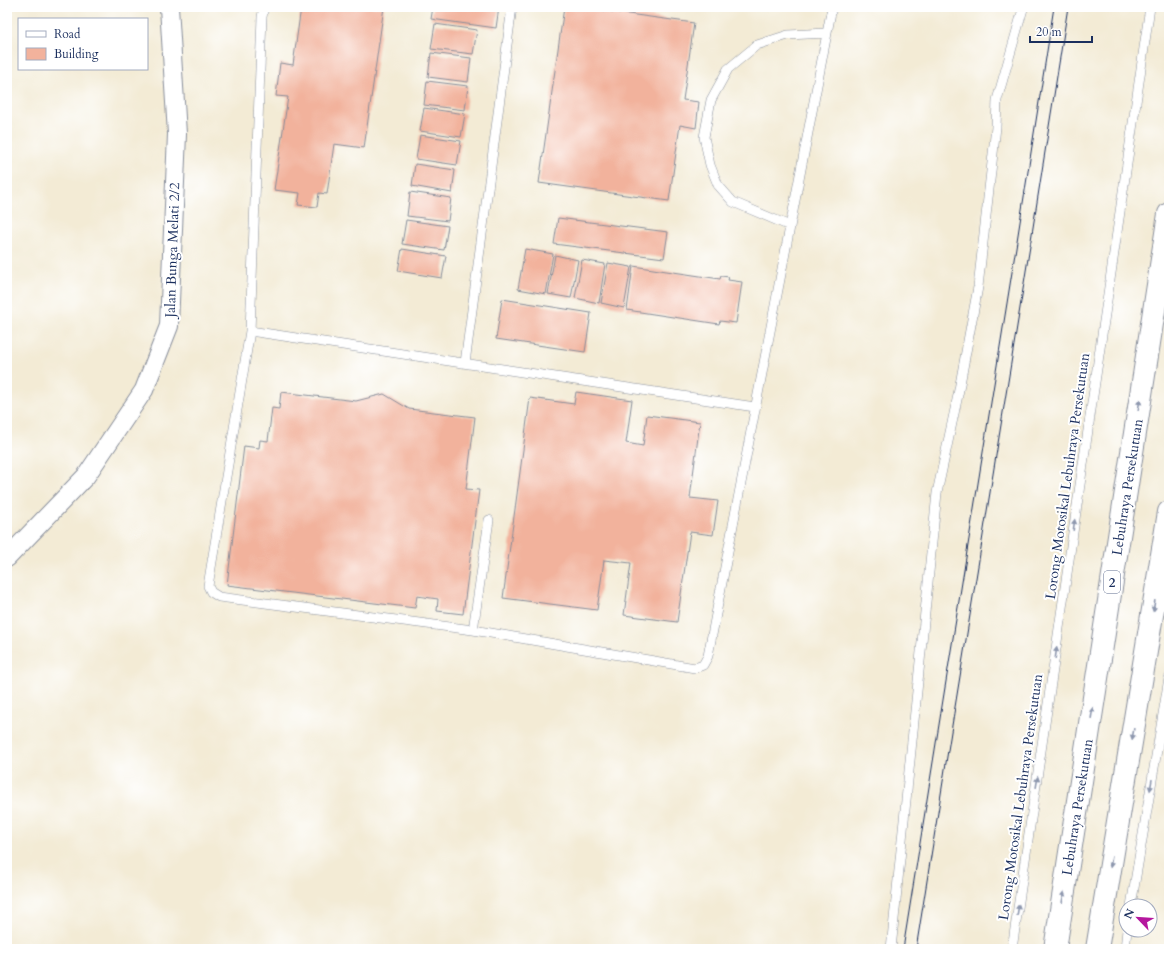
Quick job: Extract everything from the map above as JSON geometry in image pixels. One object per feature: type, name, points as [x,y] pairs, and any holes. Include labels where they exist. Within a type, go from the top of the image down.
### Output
[{"type":"highway","name":"Lebuhraya Persekutuan","points":[[1055,949],[1169,214]]},
{"type":"highway","points":[[1097,949],[1169,512]]},
{"type":"street","name":"Jalan Bunga Melati 2/2","points":[[7,558],[86,476],[144,390],[169,326],[177,134],[169,7]]},
{"type":"lane","points":[[264,7],[262,17],[250,331],[208,586],[211,592],[219,597],[473,630],[695,668],[703,665],[708,656],[832,7]]},
{"type":"lane","points":[[465,363],[512,7]]},
{"type":"lane","points":[[891,949],[937,493],[958,395],[978,286],[998,100],[1022,9],[1024,7]]},
{"type":"lane","name":"Lorong Motosikal Lebuhraya Persekutuan","points":[[1012,949],[1150,7]]},
{"type":"lane","points":[[790,226],[733,202],[718,185],[710,165],[704,137],[705,130],[711,100],[728,69],[756,46],[788,34],[827,33]]},
{"type":"lane","points":[[250,331],[755,407]]},
{"type":"lane","points":[[473,630],[489,520]]},
{"type":"lane","points":[[1132,898],[1169,678]]},
{"type":"lane","points":[[1125,949],[1126,938]]},
{"type":"building","points":[[301,7],[384,7],[364,148],[334,144],[327,194],[319,193],[317,207],[298,205],[300,193],[274,190],[288,97],[276,96],[280,63],[293,65]]},
{"type":"building","points":[[433,7],[499,7],[496,28],[431,19]]},
{"type":"building","points":[[564,7],[577,7],[694,23],[683,100],[699,102],[696,128],[680,125],[669,201],[539,183]]},
{"type":"building","points":[[435,24],[477,30],[473,54],[431,49]]},
{"type":"building","points":[[431,53],[471,58],[468,82],[428,77]]},
{"type":"building","points":[[427,81],[468,86],[465,110],[424,105]]},
{"type":"building","points":[[424,108],[465,114],[461,137],[420,131]]},
{"type":"building","points":[[420,135],[461,141],[457,165],[416,159]]},
{"type":"building","points":[[415,164],[455,170],[452,193],[412,186]]},
{"type":"building","points":[[410,192],[451,198],[448,221],[407,216]]},
{"type":"building","points":[[558,218],[668,232],[664,258],[554,244]]},
{"type":"building","points":[[406,220],[448,226],[444,250],[402,244]]},
{"type":"building","points":[[402,249],[446,256],[442,278],[398,271]]},
{"type":"building","points":[[525,249],[553,254],[546,294],[518,289]]},
{"type":"building","points":[[555,255],[578,260],[571,298],[548,294]]},
{"type":"building","points":[[582,260],[605,264],[599,303],[575,298]]},
{"type":"building","points":[[608,263],[631,267],[624,308],[601,303]]},
{"type":"building","points":[[633,266],[720,279],[721,276],[729,277],[728,280],[742,282],[736,323],[720,321],[719,324],[627,310]]},
{"type":"building","points":[[502,299],[591,313],[585,352],[496,339]]},
{"type":"building","points":[[281,392],[356,401],[384,394],[409,409],[475,417],[466,489],[479,490],[463,614],[437,611],[438,599],[417,596],[415,608],[227,585],[244,446],[259,448],[260,440],[268,441],[272,408],[279,409]]},
{"type":"building","points":[[576,392],[632,400],[626,443],[643,446],[647,415],[700,422],[690,498],[718,501],[713,535],[690,532],[677,622],[624,615],[631,563],[604,560],[597,610],[503,598],[530,398],[574,404]]},
{"type":"tram line","points":[[903,949],[1054,7]]},
{"type":"tram line","points":[[916,949],[1068,7]]}]
